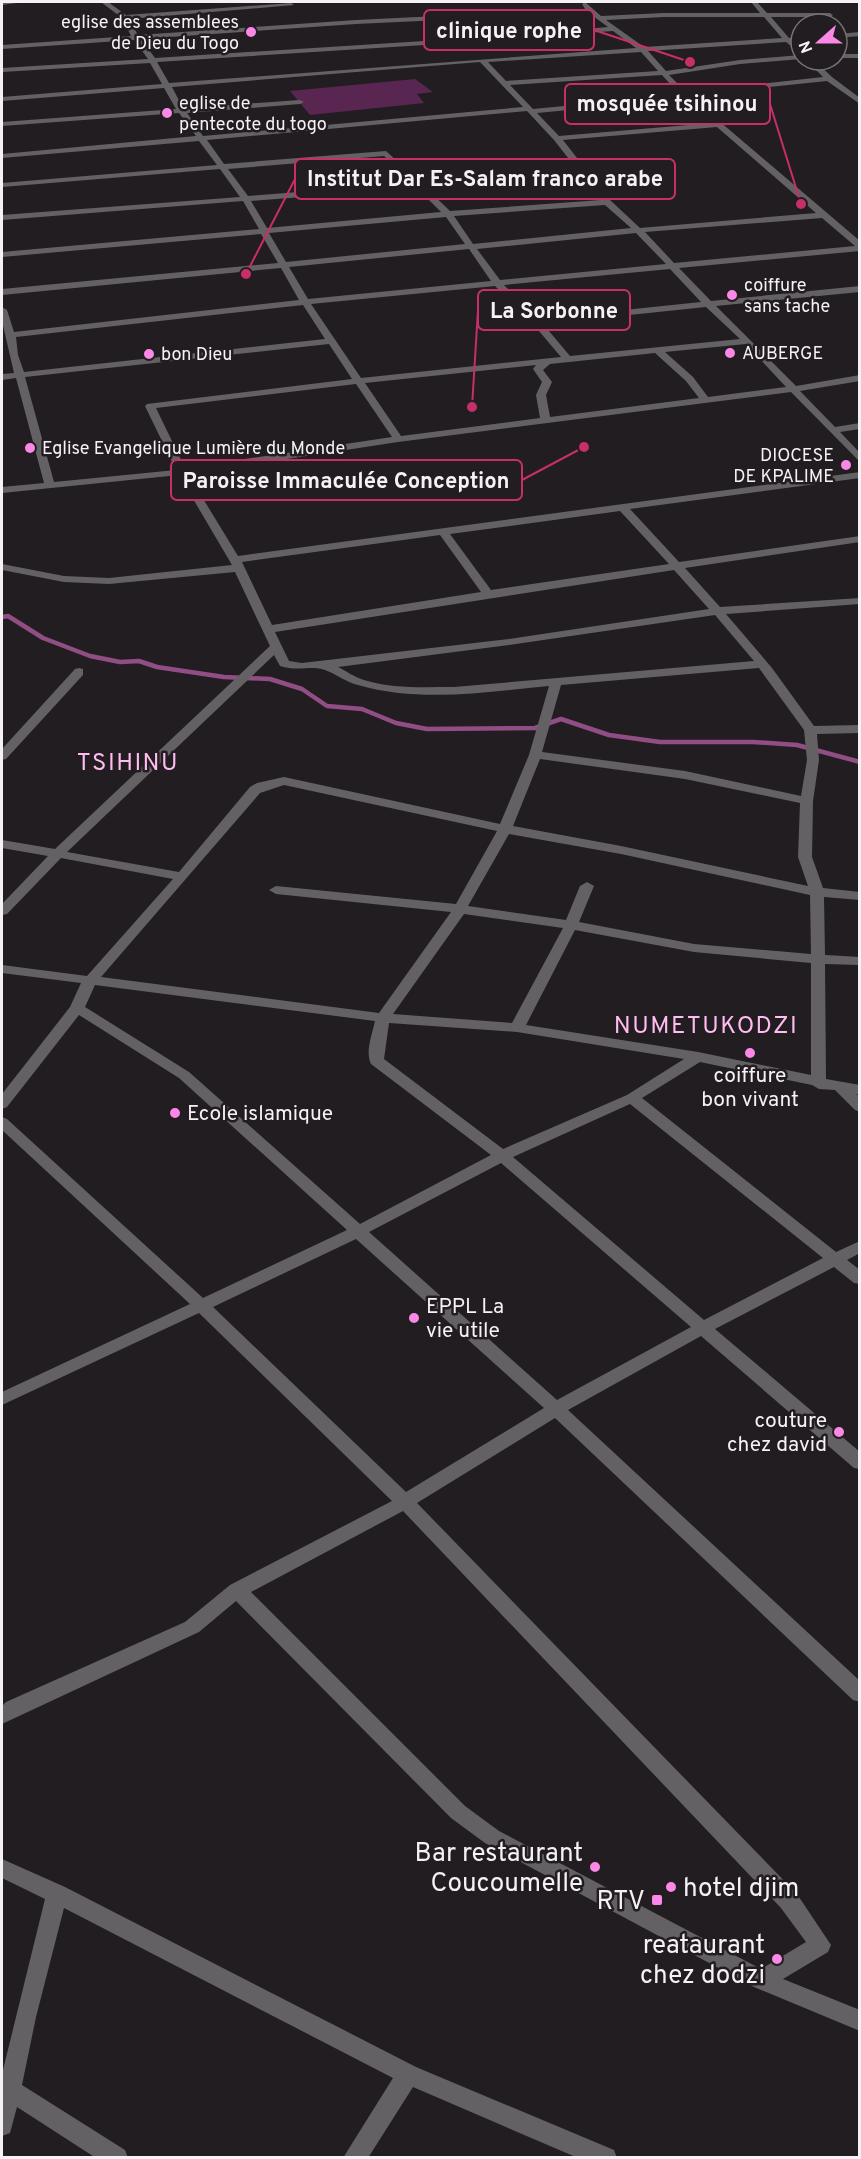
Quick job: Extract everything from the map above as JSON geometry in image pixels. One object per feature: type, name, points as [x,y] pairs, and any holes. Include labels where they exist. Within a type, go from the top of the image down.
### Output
[{"type":"street","points":[[2,3],[21,2]]},
{"type":"street","points":[[104,2],[125,17],[180,109],[245,198],[305,302],[398,439]]},
{"type":"street","points":[[583,2],[590,11],[642,49],[686,97],[860,247]]},
{"type":"street","points":[[754,2],[789,43]]},
{"type":"street","points":[[125,17],[281,6],[289,9]]},
{"type":"street","points":[[2,47],[301,26],[590,11]]},
{"type":"street","points":[[601,18],[664,15],[789,15]]},
{"type":"street","points":[[294,19],[307,34]]},
{"type":"street","points":[[487,38],[614,29]]},
{"type":"street","points":[[2,99],[482,60],[789,40]]},
{"type":"street","points":[[2,70],[456,41]]},
{"type":"street","points":[[313,42],[319,49]]},
{"type":"street","points":[[506,83],[665,73],[789,55]]},
{"type":"street","points":[[482,60],[557,138],[607,202],[640,232],[707,303],[748,341],[860,459]]},
{"type":"street","points":[[822,72],[860,102]]},
{"type":"street","points":[[2,156],[686,97],[750,87],[829,79]]},
{"type":"street","points":[[2,124],[180,109],[300,102]]},
{"type":"street","points":[[557,138],[717,125]]},
{"type":"street","points":[[2,185],[386,153],[448,214],[497,283],[536,322],[567,359]]},
{"type":"street","points":[[2,218],[420,185],[647,164]]},
{"type":"street","points":[[2,255],[448,214],[607,202]]},
{"type":"street","points":[[2,292],[640,232],[744,220],[824,215]]},
{"type":"street","points":[[11,335],[305,302],[860,247]]},
{"type":"street","points":[[536,322],[860,289]]},
{"type":"street","points":[[2,310],[11,335],[13,355],[50,485]]},
{"type":"street","points":[[2,377],[332,341]]},
{"type":"street","points":[[748,341],[357,381],[150,406],[182,472],[236,564],[284,663],[291,666],[301,668],[509,642],[716,611],[860,601]]},
{"type":"street","points":[[657,350],[680,369],[697,387],[705,400]]},
{"type":"street","points":[[546,421],[540,398],[541,388],[547,382],[538,369],[548,361]]},
{"type":"street","points":[[2,490],[182,472],[398,439],[792,389],[860,378]]},
{"type":"street","points":[[832,430],[860,426]]},
{"type":"street","points":[[2,567],[64,579],[109,581],[236,564],[442,531],[860,475]]},
{"type":"street","points":[[621,506],[762,664],[788,695],[810,730],[813,760],[807,801],[805,857],[817,892],[819,1084]]},
{"type":"street","points":[[442,531],[488,594]]},
{"type":"street","points":[[269,629],[860,539]]},
{"type":"street","points":[[2,911],[56,853],[276,647]]},
{"type":"street","points":[[323,665],[361,683],[404,690],[454,691],[762,664]]},
{"type":"street","points":[[2,756],[79,672]]},
{"type":"street","points":[[556,682],[535,755],[505,829],[460,909],[383,1018],[377,1043],[376,1061],[502,1156],[860,1462]]},
{"type":"street","points":[[810,730],[860,729]]},
{"type":"street","points":[[535,755],[685,775],[807,801]]},
{"type":"street","points":[[2,1104],[77,1008],[89,982],[255,790],[272,783],[284,781],[505,829],[621,850],[817,892],[860,896]]},
{"type":"street","points":[[2,844],[181,876]]},
{"type":"street","points":[[518,1028],[572,925],[587,886]]},
{"type":"street","points":[[276,890],[460,909],[572,925],[694,948],[860,961]]},
{"type":"street","points":[[2,969],[383,1018],[518,1028],[698,1057],[860,1092]]},
{"type":"street","points":[[77,1008],[184,1075],[556,1409],[860,1694]]},
{"type":"street","points":[[2,1399],[359,1231],[502,1156],[632,1098],[698,1057]]},
{"type":"street","points":[[841,1087],[860,1107]]},
{"type":"street","points":[[632,1098],[860,1279]]},
{"type":"street","points":[[2,1122],[201,1305],[405,1502],[789,1901],[820,1945],[762,1980]]},
{"type":"street","points":[[2,1716],[13,1708],[192,1627],[237,1590],[405,1502],[556,1409],[703,1328],[860,1246]]},
{"type":"street","points":[[237,1590],[458,1812],[492,1837],[762,1980],[860,2021]]},
{"type":"street","points":[[2,1868],[408,2074],[606,2157]]},
{"type":"street","points":[[2,2125],[6,2090],[57,1894]]},
{"type":"street","points":[[354,2157],[408,2074]]},
{"type":"street","points":[[6,2090],[117,2157]]},
{"type":"shaded area","points":[[415,79],[433,92],[417,94],[424,103],[310,115],[290,91]]},
{"type":"waterway","points":[[2,617],[8,616],[43,638],[90,656],[120,662],[139,661],[157,667],[224,677],[270,679],[302,689],[327,706],[362,709],[396,723],[427,729],[535,728],[561,719],[609,735],[660,742],[753,742],[797,745],[860,762]]},
{"type":"place","name":"eglise des assemblees de Dieu du Togo","points":[[251,32]]},
{"type":"place","name":"clinique rophe","points":[[690,62]]},
{"type":"place","name":"eglise de pentecote du togo","points":[[167,113]]},
{"type":"place","name":"mosquée tsihinou","points":[[801,204]]},
{"type":"place","name":"Institut Dar Es-Salam franco arabe","points":[[246,274]]},
{"type":"place","name":"coiffure sans tache","points":[[732,295]]},
{"type":"place","name":"AUBERGE","points":[[730,353]]},
{"type":"place","name":"bon Dieu","points":[[149,354]]},
{"type":"place","name":"La Sorbonne","points":[[472,407]]},
{"type":"place","name":"Paroisse Immaculée Conception","points":[[584,447]]},
{"type":"place","name":"Eglise Evangelique Lumière du Monde","points":[[30,448]]},
{"type":"place","name":"DIOCESE DE KPALIME","points":[[846,465]]},
{"type":"place","name":"coiffure bon vivant","points":[[750,1053]]},
{"type":"place","name":"Ecole islamique","points":[[175,1113]]},
{"type":"place","name":"EPPL La vie utile","points":[[414,1318]]},
{"type":"place","name":"couture chez david","points":[[839,1432]]},
{"type":"place","name":"Bar restaurant Coucoumelle","points":[[595,1867]]},
{"type":"place","name":"hotel djim","points":[[671,1887]]},
{"type":"place","name":"RTV","points":[[657,1900]]},
{"type":"place","name":"reataurant chez dodzi","points":[[777,1959]]},
{"type":"district","name":"TSIHINU","points":[[128,762]]},
{"type":"district","name":"NUMETUKODZI","points":[[706,1025]]}]
